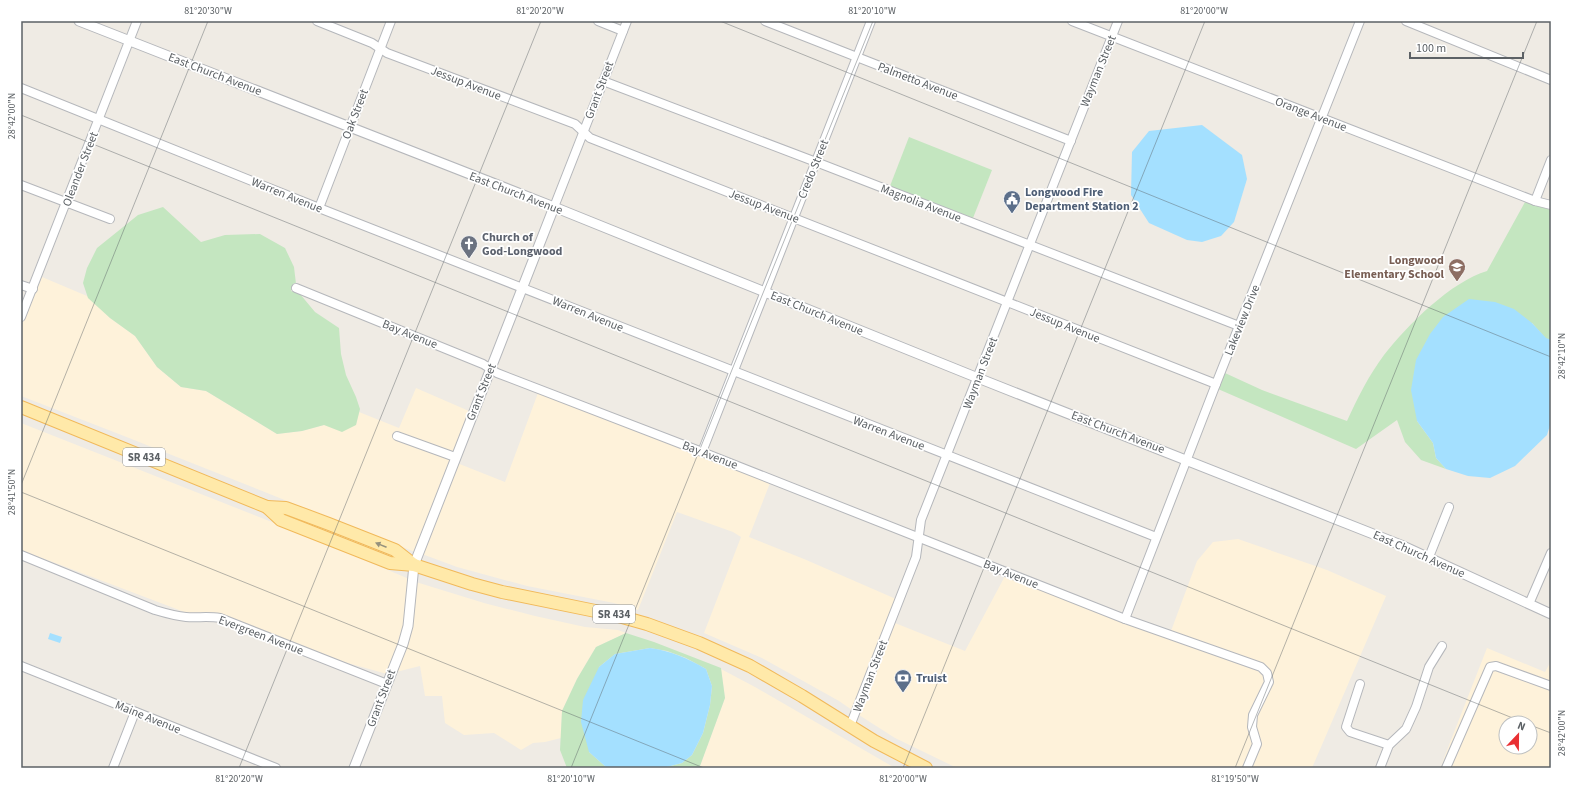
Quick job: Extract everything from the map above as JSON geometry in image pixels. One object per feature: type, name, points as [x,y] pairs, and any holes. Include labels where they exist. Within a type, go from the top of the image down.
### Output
[{"type":"main road","name":"SR 434","points":[[21,408],[267,507],[286,508],[395,550],[414,565],[502,592],[615,615],[673,632],[750,666],[802,696],[874,741],[926,768]]},
{"type":"street","name":"East Church Avenue","points":[[79,21],[554,207],[978,378],[1187,459],[1429,557],[1551,614]]},
{"type":"street","name":"Oleander Street","points":[[21,317],[67,203],[137,21]]},
{"type":"street","name":"Jessup Avenue","points":[[317,21],[372,43],[387,53],[575,124],[590,138],[1216,384]]},
{"type":"street","name":"Oak Street","points":[[319,208],[391,21]]},
{"type":"street","points":[[598,21],[623,31]]},
{"type":"street","name":"Grant Street","points":[[354,768],[403,644],[408,626],[414,565],[626,21]]},
{"type":"street","name":"Palmetto Avenue","points":[[765,21],[1070,141]]},
{"type":"street","name":"Credo Street","points":[[702,452],[871,21]]},
{"type":"street","name":"Orange Avenue","points":[[1072,21],[1535,201],[1551,205]]},
{"type":"street","name":"Wayman Street","points":[[850,726],[916,557],[920,538],[921,520],[1118,21]]},
{"type":"street","name":"Lakeview Drive","points":[[1125,619],[1216,384],[1360,21]]},
{"type":"street","points":[[1406,21],[1551,80]]},
{"type":"street","name":"Magnolia Avenue","points":[[603,81],[1239,326]]},
{"type":"street","name":"Warren Avenue","points":[[21,88],[319,208],[1156,537]]},
{"type":"street","points":[[1535,201],[1551,160]]},
{"type":"street","points":[[21,185],[110,219]]},
{"type":"street","points":[[21,285],[33,289]]},
{"type":"street","name":"Bay Avenue","points":[[296,288],[483,364],[497,373],[702,452],[1125,619],[1261,667],[1267,673],[1269,682],[1253,715],[1252,727],[1257,744],[1247,768]]},
{"type":"street","points":[[397,436],[455,457]]},
{"type":"street","points":[[1429,557],[1449,507]]},
{"type":"street","points":[[1529,604],[1551,553]]},
{"type":"street","name":"Evergreen Avenue","points":[[21,555],[155,610],[171,615],[185,617],[209,616],[220,618],[387,684]]},
{"type":"street","points":[[1380,768],[1389,746],[1406,729],[1416,707],[1429,667],[1442,646]]},
{"type":"street","name":"Maine Avenue","points":[[21,666],[276,768]]},
{"type":"street","points":[[1446,768],[1490,667],[1496,666],[1551,686]]},
{"type":"street","points":[[1360,684],[1346,727],[1350,732],[1389,746]]},
{"type":"street","points":[[113,768],[135,712]]},
{"type":"shaded area","points":[[42,277],[87,296],[110,318],[135,336],[157,367],[181,387],[206,391],[277,434],[302,431],[324,425],[356,425],[359,412],[399,428],[416,388],[469,411],[453,452],[395,431],[393,439],[450,460],[415,552],[21,396],[21,327]]},
{"type":"shaded area","points":[[538,393],[770,483],[749,537],[896,599],[852,710],[839,701],[762,658],[704,633],[741,537],[733,532],[677,512],[638,610],[614,603],[527,586],[457,567],[422,554],[457,463],[505,482]]},
{"type":"shaded area","points":[[21,423],[320,541],[409,579],[404,626],[400,643],[387,674],[344,662],[222,614],[209,612],[187,613],[21,550]]},
{"type":"shaded area","points":[[1238,539],[1327,570],[1386,596],[1312,768],[1251,768],[1261,746],[1256,726],[1257,716],[1272,684],[1262,663],[1171,631],[1197,561],[1213,542]]},
{"type":"shaded area","points":[[1005,576],[1127,624],[1258,671],[1263,676],[1264,682],[1249,713],[1249,729],[1253,744],[1243,768],[957,768],[895,738],[859,715],[895,623],[965,651]]},
{"type":"shaded area","points":[[416,582],[484,603],[535,616],[585,627],[618,630],[626,633],[596,647],[577,679],[562,711],[561,738],[533,743],[521,750],[494,733],[464,735],[445,723],[442,696],[425,696],[420,666],[396,672]]},
{"type":"shaded area","points":[[1487,648],[1545,672],[1551,661],[1551,681],[1497,662],[1487,665],[1440,768]]},
{"type":"shaded area","points":[[721,669],[895,768],[697,768],[700,766],[725,698]]},
{"type":"shaded area","points":[[1493,671],[1551,691],[1551,768],[1450,768]]},
{"type":"green space","points":[[909,137],[992,170],[973,218],[890,186]]},
{"type":"green space","points":[[1525,202],[1551,210],[1551,340],[1546,339],[1532,323],[1417,421],[1433,443],[1436,458],[1446,469],[1421,460],[1405,442],[1397,420],[1356,449],[1218,389],[1225,373],[1262,390],[1347,421],[1373,371],[1384,355],[1417,318],[1459,284],[1473,276],[1487,271]]},
{"type":"green space","points":[[163,207],[201,242],[225,235],[260,234],[285,248],[294,267],[296,284],[294,283],[291,291],[300,294],[315,312],[339,328],[341,354],[346,375],[360,409],[356,425],[342,432],[324,425],[302,431],[277,434],[206,391],[181,387],[157,367],[135,336],[110,318],[88,298],[83,283],[87,268],[97,248],[138,215]]},
{"type":"green space","points":[[626,633],[654,642],[721,668],[725,698],[700,766],[697,768],[663,768],[682,763],[692,755],[703,733],[710,705],[712,686],[706,669],[686,658],[667,651],[650,648],[615,654],[599,667],[589,752],[607,768],[567,768],[560,750],[562,711],[577,679],[596,647]]},
{"type":"water","points":[[1202,125],[1242,155],[1247,179],[1234,222],[1221,236],[1202,242],[1187,240],[1149,223],[1131,195],[1132,152],[1149,131]]},
{"type":"water","points":[[1469,299],[1495,302],[1514,309],[1532,323],[1546,338],[1551,340],[1551,422],[1547,435],[1515,466],[1490,478],[1468,476],[1446,469],[1436,458],[1433,443],[1417,421],[1411,390],[1416,360],[1430,334],[1443,317]]},
{"type":"water","points":[[50,633],[62,637],[60,643],[48,639]]},
{"type":"water","points":[[650,648],[679,656],[706,669],[712,686],[710,705],[703,733],[692,755],[682,763],[663,768],[607,768],[589,752],[581,722],[583,700],[599,667],[615,654]]},
{"type":"place","name":"Longwood Fire Department Station 2","points":[[1012,214]]},
{"type":"place","name":"Church of God-Longwood","points":[[469,259]]},
{"type":"place","name":"Longwood Elementary School","points":[[1457,282]]},
{"type":"place","name":"Truist","points":[[903,693]]}]
